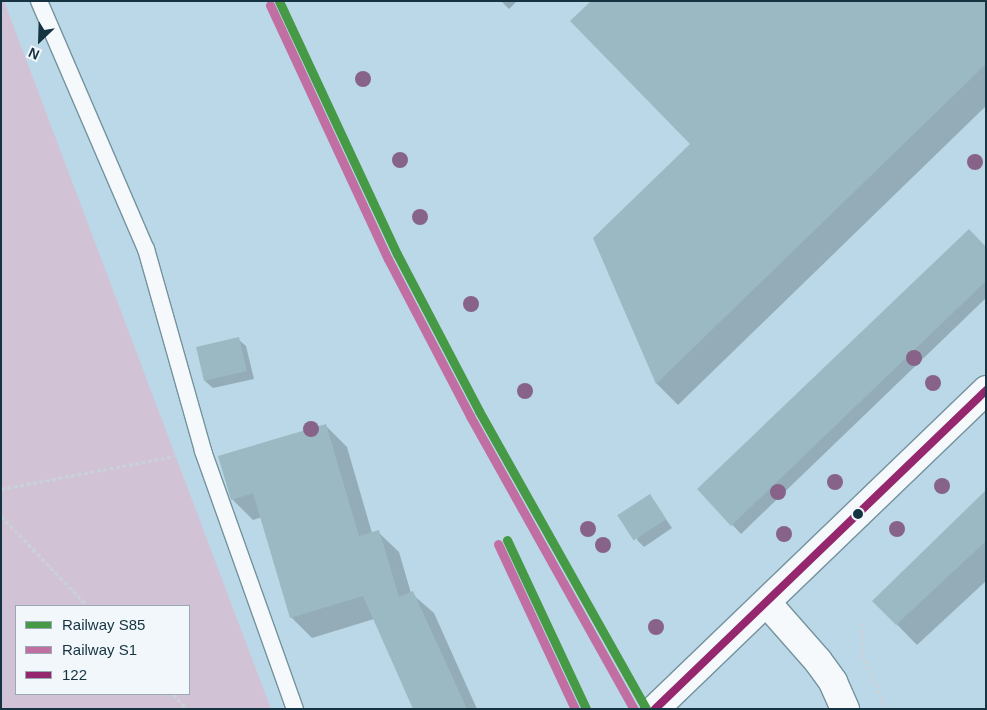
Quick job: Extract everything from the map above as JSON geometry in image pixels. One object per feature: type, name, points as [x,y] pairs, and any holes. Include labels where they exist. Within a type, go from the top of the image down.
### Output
[{"type":"main road","points":[[655,709],[986,390]]},
{"type":"main road","points":[[767,603],[818,661],[833,682],[845,709]]},
{"type":"lane","points":[[39,1],[146,249],[203,451],[295,709]]},
{"type":"path","points":[[1,489],[203,451]]},
{"type":"path","points":[[1,516],[87,605]]},
{"type":"path","points":[[861,623],[862,654],[886,709]]},
{"type":"path","points":[[174,695],[187,709]]},
{"type":"shaded area","points":[[1,1],[4,1],[271,709],[1,709]]},
{"type":"building","points":[[591,1],[986,1],[986,64],[656,384],[593,238],[690,144],[570,21]]},
{"type":"building","points":[[969,229],[986,247],[986,281],[731,526],[697,489]]},
{"type":"building","points":[[239,337],[247,371],[204,381],[196,347]]},
{"type":"building","points":[[326,424],[359,536],[379,530],[399,597],[413,591],[467,709],[413,709],[363,596],[290,618],[253,493],[231,500],[218,456]]},
{"type":"building","points":[[986,490],[986,541],[896,625],[872,601]]},
{"type":"building","points":[[650,494],[666,519],[634,540],[617,515]]},
{"type":"rail line","name":"S85","points":[[279,1],[397,254],[479,411],[646,709]]},
{"type":"rail line","name":"S1","points":[[270,5],[388,259],[470,416],[634,709]]},
{"type":"rail line","name":"S85","points":[[507,540],[586,709]]},
{"type":"rail line","name":"S1","points":[[498,544],[575,709]]},
{"type":"transit line","name":"122","points":[[655,709],[986,390]]}]
